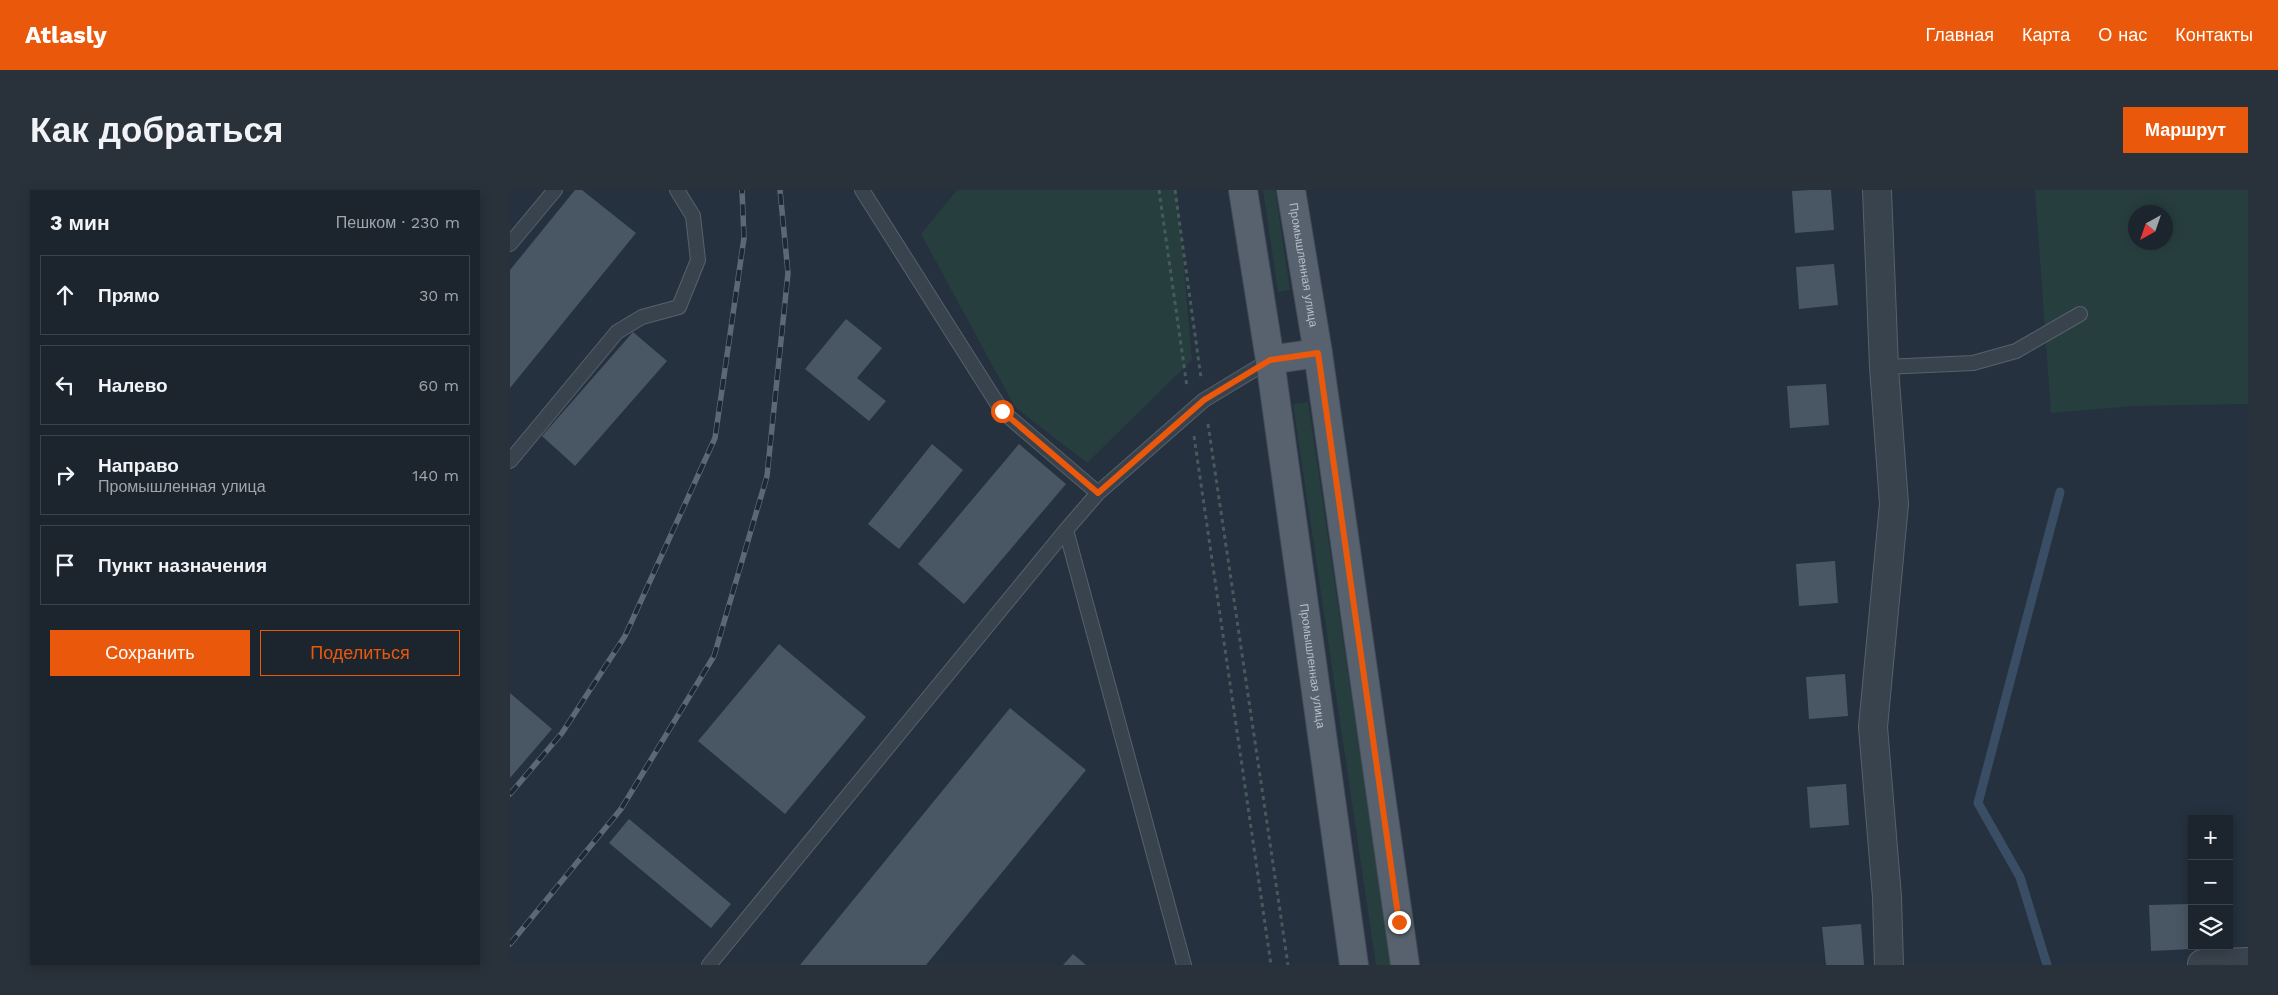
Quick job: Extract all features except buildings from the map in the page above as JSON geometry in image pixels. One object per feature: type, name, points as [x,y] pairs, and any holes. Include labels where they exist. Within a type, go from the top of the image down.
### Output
[{"type":"main road","name":"Промышленная улица","points":[[1244,190],[1270,360],[1354,965]]},
{"type":"main road","name":"Промышленная улица","points":[[1291,190],[1318,353],[1405,965]]},
{"type":"main road","points":[[1270,360],[1318,353]]},
{"type":"street","points":[[1877,190],[1884,367],[1894,504],[1873,727],[1887,897],[1889,965]]},
{"type":"street","points":[[2202,964],[2248,962]]},
{"type":"lane","points":[[510,244],[555,190]]},
{"type":"lane","points":[[510,461],[617,332],[642,318],[679,307],[698,260],[693,216],[677,190]]},
{"type":"lane","points":[[862,190],[1002,411],[1098,493]]},
{"type":"lane","points":[[1884,367],[1973,363],[2016,351],[2080,314]]},
{"type":"lane","points":[[709,965],[1098,493],[1204,400],[1270,360]]},
{"type":"lane","points":[[1066,530],[1184,965]]},
{"type":"path","points":[[1159,190],[1271,965]]},
{"type":"path","points":[[1175,190],[1204,400],[1288,965]]},
{"type":"green space","points":[[957,190],[1177,190],[1192,360],[1087,463],[1015,407],[921,234]]},
{"type":"green space","points":[[1263,190],[1275,190],[1290,290],[1278,292]]},
{"type":"green space","points":[[2035,190],[2248,190],[2248,404],[2134,406],[2051,413]]},
{"type":"green space","points":[[1308,402],[1391,965],[1376,965],[1293,404]]},
{"type":"waterway","points":[[2047,965],[2020,877],[1978,803],[2060,492]]},
{"type":"railway","points":[[510,794],[562,733],[625,636],[715,438],[744,238],[742,190]]},
{"type":"railway","points":[[510,944],[621,809],[714,656],[767,476],[788,273],[780,190]]},
{"type":"route","points":[[1002,411],[1098,493],[1204,400],[1270,360],[1318,353],[1399,922]]}]
